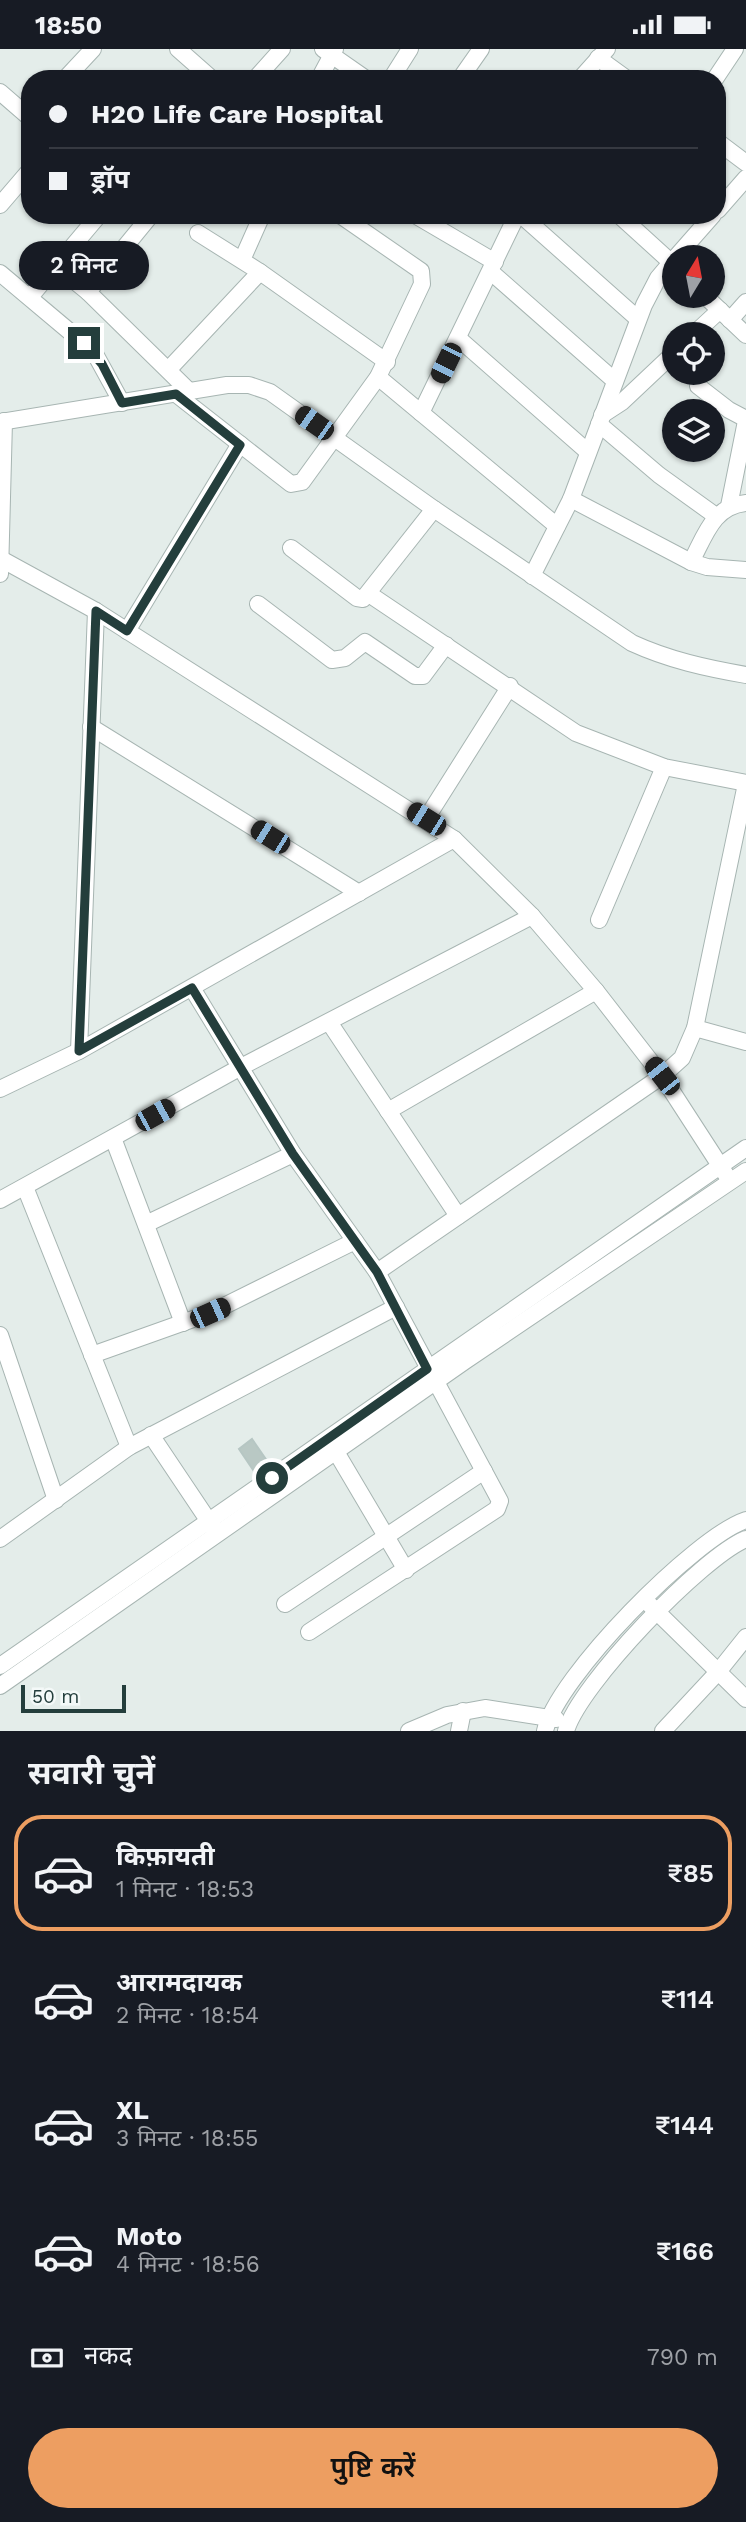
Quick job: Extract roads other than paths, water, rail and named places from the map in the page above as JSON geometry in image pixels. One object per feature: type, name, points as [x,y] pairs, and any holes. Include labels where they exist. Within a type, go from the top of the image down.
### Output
[{"type":"street","points":[[73,70],[93,49]]},
{"type":"street","points":[[178,49],[202,70]]},
{"type":"street","points":[[263,70],[282,49]]},
{"type":"street","points":[[397,70],[410,49]]},
{"type":"street","points":[[466,70],[481,49]]},
{"type":"street","points":[[721,70],[735,49]]},
{"type":"street","points":[[323,70],[330,51],[354,70]]},
{"type":"street","points":[[588,70],[603,54],[618,70]]},
{"type":"street","points":[[2,99],[21,112]]},
{"type":"street","points":[[726,148],[746,163]]},
{"type":"street","points":[[726,201],[746,178]]},
{"type":"street","points":[[0,205],[21,180]]},
{"type":"street","points":[[30,297],[91,224]]},
{"type":"street","points":[[88,292],[143,224]]},
{"type":"street","points":[[242,260],[258,224]]},
{"type":"street","points":[[56,266],[88,292],[169,369],[183,393],[240,445],[297,485],[336,439],[378,377],[422,284],[421,271],[354,224]]},
{"type":"street","points":[[431,224],[493,267],[615,381]]},
{"type":"street","points":[[421,413],[514,224]]},
{"type":"street","points":[[529,224],[638,319]]},
{"type":"street","points":[[630,224],[662,251]]},
{"type":"street","points":[[688,245],[705,224]]},
{"type":"street","points":[[198,233],[260,272],[387,362]]},
{"type":"street","points":[[169,369],[260,272]]},
{"type":"street","points":[[0,273],[94,352],[122,403]]},
{"type":"street","points":[[532,576],[570,499],[638,319],[651,289],[662,276]]},
{"type":"street","points":[[714,322],[746,302]]},
{"type":"street","points":[[718,308],[746,335]]},
{"type":"street","points":[[458,338],[588,452]]},
{"type":"street","points":[[601,419],[662,364]]},
{"type":"street","points":[[378,377],[557,526]]},
{"type":"street","points":[[0,574],[2,421],[249,384],[270,393],[434,509],[632,643],[662,657],[746,675]]},
{"type":"street","points":[[691,562],[722,511],[746,420],[729,411],[698,386]]},
{"type":"street","points":[[601,419],[670,483],[722,511],[746,503]]},
{"type":"street","points":[[127,631],[240,445]]},
{"type":"street","points":[[570,499],[691,562],[707,567],[746,570]]},
{"type":"street","points":[[290,548],[357,598],[369,594],[434,509]]},
{"type":"street","points":[[1,559],[96,611],[454,839],[532,916],[596,991],[662,1076],[730,1181]]},
{"type":"street","points":[[369,594],[510,686],[576,733],[664,767],[746,783],[695,1028],[682,1058],[662,1076],[377,1272]]},
{"type":"street","points":[[258,604],[332,660],[345,658],[359,644],[365,642],[415,675],[423,676],[446,645]]},
{"type":"street","points":[[79,1051],[96,611]]},
{"type":"street","points":[[426,819],[510,686]]},
{"type":"street","points":[[91,727],[359,893]]},
{"type":"street","points":[[599,920],[664,767]]},
{"type":"street","points":[[0,1089],[79,1051],[454,839]]},
{"type":"street","points":[[0,1200],[239,1068],[532,916]]},
{"type":"street","points":[[192,988],[293,1154],[377,1272],[500,1501],[497,1509],[309,1632]]},
{"type":"street","points":[[388,1111],[596,991]]},
{"type":"street","points":[[329,1022],[458,1216]]},
{"type":"street","points":[[695,1028],[746,1042]]},
{"type":"street","points":[[113,1138],[183,1323]]},
{"type":"street","points":[[0,1666],[213,1528],[337,1453],[431,1376],[746,1148]]},
{"type":"street","points":[[146,1224],[293,1154]]},
{"type":"street","points":[[0,1686],[328,1439],[431,1376],[746,1171]]},
{"type":"street","points":[[25,1187],[130,1447]]},
{"type":"street","points":[[92,1355],[229,1304],[355,1241]]},
{"type":"street","points":[[0,1539],[151,1434],[396,1307]]},
{"type":"street","points":[[0,1335],[56,1500]]},
{"type":"street","points":[[151,1434],[213,1528]]},
{"type":"street","points":[[328,1439],[405,1570]]},
{"type":"street","points":[[285,1604],[484,1471]]},
{"type":"street","points":[[547,1724],[571,1680],[645,1599],[712,1538],[746,1520]]},
{"type":"street","points":[[409,1731],[463,1711],[485,1708],[547,1724],[568,1726],[586,1694],[657,1613],[720,1554],[746,1539]]},
{"type":"street","points":[[645,1599],[746,1699]]},
{"type":"street","points":[[663,1731],[719,1672],[746,1637]]},
{"type":"street","points":[[459,1731],[463,1711]]}]
